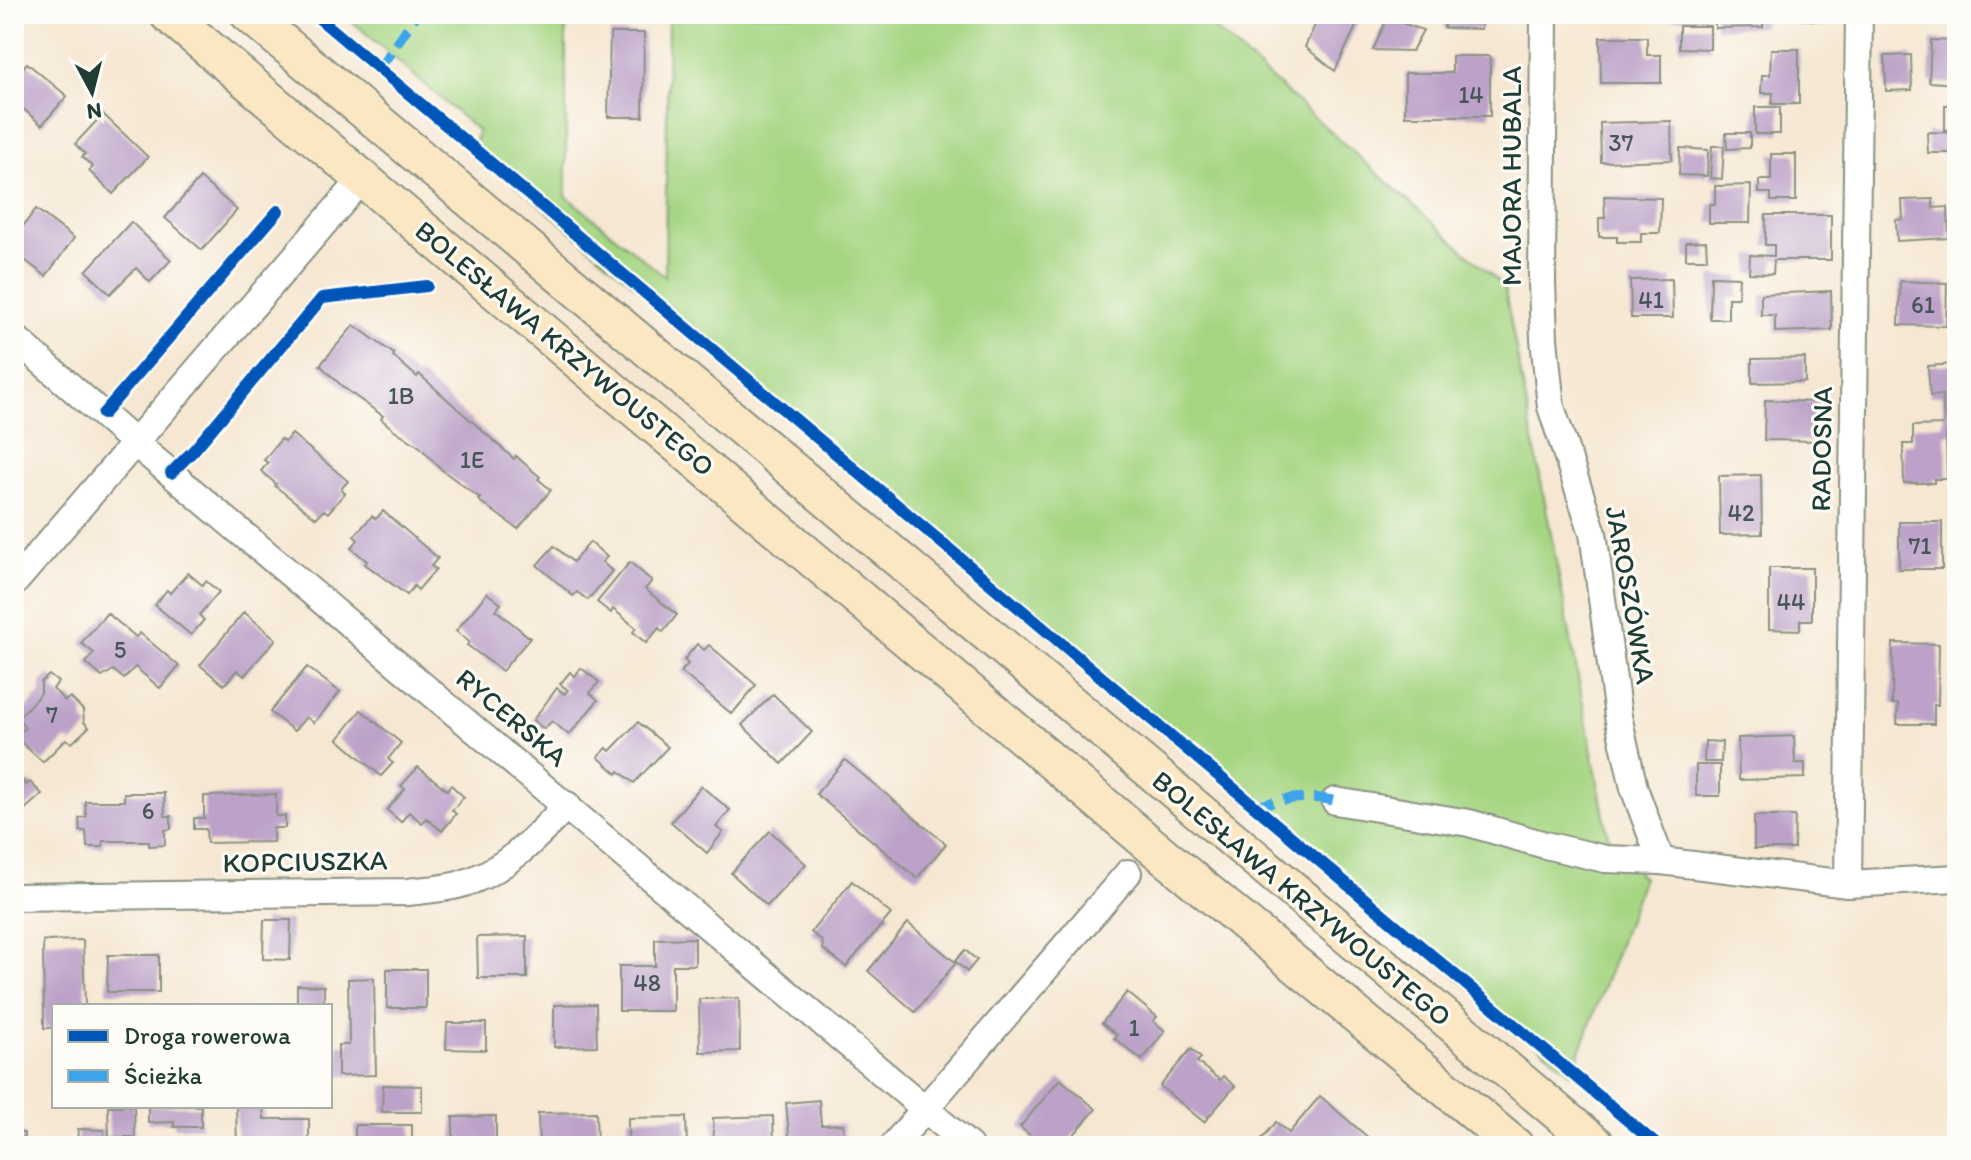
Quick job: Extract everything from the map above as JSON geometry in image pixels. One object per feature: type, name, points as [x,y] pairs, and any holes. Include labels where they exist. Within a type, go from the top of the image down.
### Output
[{"type":"main road","name":"BOLESŁAWA KRZYWOUSTEGO","points":[[168,14],[1146,841],[1515,1146]]},
{"type":"main road","name":"BOLESŁAWA KRZYWOUSTEGO","points":[[249,14],[1598,1146]]},
{"type":"main road","points":[[961,683],[997,687],[1007,680],[1011,667],[1006,650]]},
{"type":"street","name":"MAJORA HUBALA","points":[[1544,14],[1544,339]]},
{"type":"street","name":"RADOSNA","points":[[1848,884],[1859,14]]},
{"type":"street","points":[[14,583],[363,178]]},
{"type":"street","name":"RYCERSKA","points":[[14,337],[136,444],[969,1146]]},
{"type":"street","name":"JAROSZÓWKA","points":[[1544,339],[1551,407],[1593,533],[1618,716],[1634,788],[1661,861]]},
{"type":"street","points":[[1335,801],[1469,823],[1605,859],[1661,861],[1848,884],[1957,878]]},
{"type":"street","name":"KOPCIUSZKA","points":[[14,897],[408,892],[458,885],[493,871],[531,844],[567,805]]},
{"type":"street","points":[[893,1146],[1128,873]]},
{"type":"green space","points":[[344,14],[566,14],[566,196],[665,277],[668,14],[1198,14],[1504,286],[1608,836],[1643,878],[1572,1074],[473,149],[478,131]]},
{"type":"building","points":[[1320,14],[1362,14],[1335,71],[1305,47]]},
{"type":"building","points":[[1445,14],[1482,14],[1481,29],[1444,28]]},
{"type":"building","points":[[1664,14],[1705,14],[1705,18],[1665,19]]},
{"type":"building","points":[[1715,14],[1763,14],[1763,27],[1715,28]]},
{"type":"building","points":[[1794,14],[1825,14],[1825,21],[1794,19]]},
{"type":"building","points":[[1387,18],[1423,30],[1412,51],[1373,50]]},
{"type":"building","points":[[1679,26],[1710,26],[1710,49],[1679,48]]},
{"type":"building","points":[[610,33],[644,33],[643,117],[608,117]]},
{"type":"building","points":[[1600,37],[1647,37],[1647,55],[1661,55],[1661,83],[1601,83]]},
{"type":"building","points":[[1931,40],[1957,41],[1957,84],[1929,82]]},
{"type":"building","points":[[1771,49],[1799,49],[1799,104],[1772,104],[1773,93],[1761,93],[1762,75],[1770,75]]},
{"type":"building","points":[[1911,55],[1912,90],[1886,91],[1885,56]]},
{"type":"building","points":[[1452,56],[1490,56],[1490,116],[1405,116],[1405,73],[1452,73]]},
{"type":"building","points":[[27,63],[67,96],[42,125],[14,101],[14,78]]},
{"type":"building","points":[[1945,105],[1957,105],[1957,130],[1945,130]]},
{"type":"building","points":[[1755,107],[1780,107],[1780,134],[1755,134]]},
{"type":"building","points":[[103,114],[148,157],[113,194],[89,171],[93,167],[82,157],[85,154],[75,144]]},
{"type":"building","points":[[1671,121],[1672,160],[1601,162],[1600,123]]},
{"type":"building","points":[[1927,132],[1957,133],[1957,153],[1928,153]]},
{"type":"building","points":[[1726,133],[1750,133],[1750,148],[1727,149]]},
{"type":"building","points":[[1712,146],[1724,146],[1722,179],[1710,178]]},
{"type":"building","points":[[1680,148],[1708,150],[1707,176],[1679,175]]},
{"type":"building","points":[[1771,154],[1796,154],[1796,201],[1771,201],[1771,193],[1759,193],[1759,180],[1771,180]]},
{"type":"building","points":[[200,178],[237,210],[202,250],[165,218]]},
{"type":"building","points":[[1751,185],[1750,223],[1709,223],[1709,204],[1715,204],[1715,186]]},
{"type":"building","points":[[1604,196],[1661,198],[1660,233],[1641,233],[1641,242],[1617,242],[1617,237],[1599,237],[1599,218],[1605,218]]},
{"type":"building","points":[[1933,199],[1933,208],[1948,207],[1949,238],[1897,241],[1896,220],[1903,219],[1902,200]]},
{"type":"building","points":[[36,209],[74,238],[46,276],[14,252],[14,238]]},
{"type":"building","points":[[1766,215],[1831,215],[1831,260],[1774,260],[1773,274],[1749,273],[1750,255],[1774,256],[1774,245],[1765,245]]},
{"type":"building","points":[[131,222],[171,260],[150,282],[136,268],[110,294],[86,271]]},
{"type":"building","points":[[1706,241],[1707,259],[1686,259],[1686,242]]},
{"type":"building","points":[[1711,276],[1739,277],[1738,298],[1728,298],[1728,319],[1710,319]]},
{"type":"building","points":[[1672,279],[1673,318],[1631,318],[1630,280]]},
{"type":"building","points":[[1900,281],[1947,283],[1946,326],[1899,325]]},
{"type":"building","points":[[1831,291],[1832,330],[1775,332],[1775,315],[1761,315],[1761,294]]},
{"type":"building","points":[[354,325],[394,354],[417,377],[419,374],[514,459],[516,456],[540,477],[538,479],[551,490],[518,529],[478,500],[480,498],[442,470],[420,447],[393,429],[381,419],[383,416],[344,388],[320,365]]},
{"type":"building","points":[[1805,358],[1805,382],[1752,383],[1752,359]]},
{"type":"building","points":[[1954,364],[1957,434],[1946,434],[1947,479],[1934,479],[1934,483],[1904,483],[1903,444],[1913,444],[1913,426],[1942,425],[1944,420],[1942,395],[1930,396],[1928,366]]},
{"type":"building","points":[[1765,400],[1817,402],[1816,441],[1764,440]]},
{"type":"building","points":[[292,434],[348,481],[341,489],[345,493],[328,513],[324,510],[316,518],[261,471],[268,463],[264,460],[281,439],[285,442]]},
{"type":"building","points":[[1761,475],[1762,534],[1720,535],[1719,476]]},
{"type":"building","points":[[383,511],[438,558],[431,566],[436,569],[418,590],[414,586],[407,595],[365,564],[367,561],[351,548],[358,540],[354,536],[372,516],[376,519]]},
{"type":"building","points":[[1899,522],[1942,522],[1942,569],[1899,569]]},
{"type":"building","points":[[590,542],[607,557],[602,562],[612,571],[588,600],[577,592],[573,596],[537,565],[554,546],[573,562]]},
{"type":"building","points":[[630,562],[652,581],[645,589],[677,615],[663,632],[659,628],[646,643],[633,632],[636,628],[613,609],[611,613],[597,602]]},
{"type":"building","points":[[1769,568],[1812,568],[1812,620],[1800,620],[1800,630],[1769,629]]},
{"type":"building","points":[[188,573],[202,585],[206,581],[219,592],[199,615],[204,620],[191,635],[155,605],[167,590],[170,593]]},
{"type":"building","points":[[487,593],[501,604],[496,610],[530,638],[502,671],[467,645],[469,642],[456,631]]},
{"type":"building","points":[[244,612],[276,639],[244,676],[237,670],[224,685],[200,665]]},
{"type":"building","points":[[107,613],[136,637],[140,633],[179,666],[160,688],[135,667],[124,679],[113,670],[102,677],[86,663],[94,653],[81,643]]},
{"type":"building","points":[[1893,643],[1939,644],[1938,705],[1934,705],[1934,724],[1897,724],[1898,704],[1892,704]]},
{"type":"building","points":[[697,644],[704,650],[709,645],[756,685],[732,714],[681,672],[688,664],[684,660]]},
{"type":"building","points":[[307,667],[340,692],[314,723],[306,717],[294,731],[270,712]]},
{"type":"building","points":[[581,668],[599,682],[590,693],[598,700],[569,735],[552,721],[544,729],[533,720],[557,688],[564,694],[568,690],[560,684],[570,672],[575,676]]},
{"type":"building","points":[[49,675],[58,682],[53,689],[65,701],[70,697],[83,710],[84,722],[89,727],[72,743],[66,739],[43,762],[14,736],[25,728],[18,718],[41,693],[41,682]]},
{"type":"building","points":[[773,694],[812,732],[782,764],[742,725]]},
{"type":"building","points":[[361,710],[401,743],[388,759],[393,763],[381,776],[338,739]]},
{"type":"building","points":[[638,722],[668,747],[634,783],[619,771],[617,774],[598,757],[607,748],[610,751]]},
{"type":"building","points":[[1794,736],[1795,763],[1805,763],[1805,778],[1739,780],[1738,738]]},
{"type":"building","points":[[1705,741],[1722,742],[1721,762],[1704,762]]},
{"type":"building","points":[[845,760],[946,844],[917,878],[816,794]]},
{"type":"building","points":[[1696,765],[1720,765],[1720,796],[1696,796]]},
{"type":"building","points":[[418,767],[447,790],[451,785],[464,797],[452,810],[456,814],[442,831],[426,818],[422,823],[409,812],[401,822],[387,810],[405,789],[401,786]]},
{"type":"building","points":[[14,771],[26,785],[30,782],[42,794],[14,819]]},
{"type":"building","points":[[701,786],[730,810],[716,827],[723,832],[707,853],[671,822]]},
{"type":"building","points":[[124,793],[164,793],[165,816],[171,816],[171,829],[165,830],[165,845],[149,846],[149,841],[103,841],[103,847],[87,847],[86,831],[80,831],[79,818],[86,817],[85,801],[124,801]]},
{"type":"building","points":[[276,794],[276,816],[285,816],[285,828],[273,828],[273,842],[207,843],[206,829],[194,829],[194,818],[204,818],[204,796]]},
{"type":"building","points":[[1754,816],[1795,816],[1794,849],[1754,849]]},
{"type":"building","points":[[770,831],[806,864],[767,906],[731,873]]},
{"type":"building","points":[[1951,832],[1957,832],[1957,861],[1953,861]]},
{"type":"building","points":[[852,881],[891,914],[846,967],[823,949],[822,941],[811,932]]},
{"type":"building","points":[[264,920],[291,920],[290,960],[263,959]]},
{"type":"building","points":[[908,923],[956,963],[915,1012],[868,971]]},
{"type":"building","points":[[527,936],[527,978],[478,978],[477,937]]},
{"type":"building","points":[[695,938],[695,965],[673,965],[673,1011],[619,1011],[619,966],[655,966],[655,939]]},
{"type":"building","points":[[83,940],[85,1004],[52,1004],[52,1028],[44,1028],[43,941]]},
{"type":"building","points":[[965,950],[977,960],[967,972],[955,961]]},
{"type":"building","points":[[108,955],[159,955],[159,992],[107,992]]},
{"type":"building","points":[[387,969],[426,969],[426,1008],[387,1008]]},
{"type":"building","points":[[374,978],[376,1075],[338,1076],[338,1045],[349,1045],[348,979]]},
{"type":"building","points":[[297,985],[324,986],[324,1004],[297,1004]]},
{"type":"building","points":[[1127,992],[1157,1017],[1153,1021],[1165,1031],[1142,1060],[1114,1038],[1117,1035],[1102,1023]]},
{"type":"building","points":[[739,998],[740,1051],[700,1052],[699,999]]},
{"type":"building","points":[[596,1004],[597,1046],[554,1047],[554,1005]]},
{"type":"building","points":[[447,1023],[486,1023],[486,1050],[446,1049]]},
{"type":"building","points":[[1191,1049],[1201,1058],[1197,1062],[1220,1080],[1223,1076],[1235,1086],[1204,1122],[1160,1086]]},
{"type":"building","points":[[1060,1079],[1096,1109],[1064,1146],[1042,1146],[1020,1127]]},
{"type":"building","points":[[383,1085],[422,1086],[422,1112],[382,1112]]},
{"type":"building","points":[[1320,1096],[1378,1146],[1256,1146],[1276,1122],[1289,1133]]},
{"type":"building","points":[[819,1100],[821,1125],[843,1124],[845,1146],[790,1146],[786,1103]]},
{"type":"building","points":[[108,1108],[134,1108],[135,1137],[109,1137]]},
{"type":"building","points":[[148,1108],[201,1108],[201,1127],[174,1127],[174,1122],[148,1123]]},
{"type":"building","points":[[236,1108],[263,1108],[264,1119],[309,1119],[309,1146],[237,1146]]},
{"type":"building","points":[[596,1112],[597,1146],[539,1146],[538,1113]]},
{"type":"building","points":[[496,1116],[496,1146],[453,1146],[453,1117]]},
{"type":"building","points":[[773,1116],[774,1146],[714,1146],[713,1118]]},
{"type":"building","points":[[686,1117],[687,1146],[628,1146],[628,1118]]},
{"type":"building","points":[[355,1125],[412,1125],[412,1146],[355,1146]]},
{"type":"building","points":[[78,1129],[104,1130],[104,1146],[77,1146]]},
{"type":"building","points":[[14,1133],[24,1133],[24,1146],[14,1146]]},
{"type":"marked path","points":[[379,69],[417,14]]},
{"type":"marked path","points":[[1254,807],[1294,798],[1335,801]]},
{"type":"cycle path","points":[[314,14],[1658,1146]]},
{"type":"cycle path","points":[[103,414],[278,211]]},
{"type":"cycle path","points":[[171,473],[322,298],[427,286]]}]
